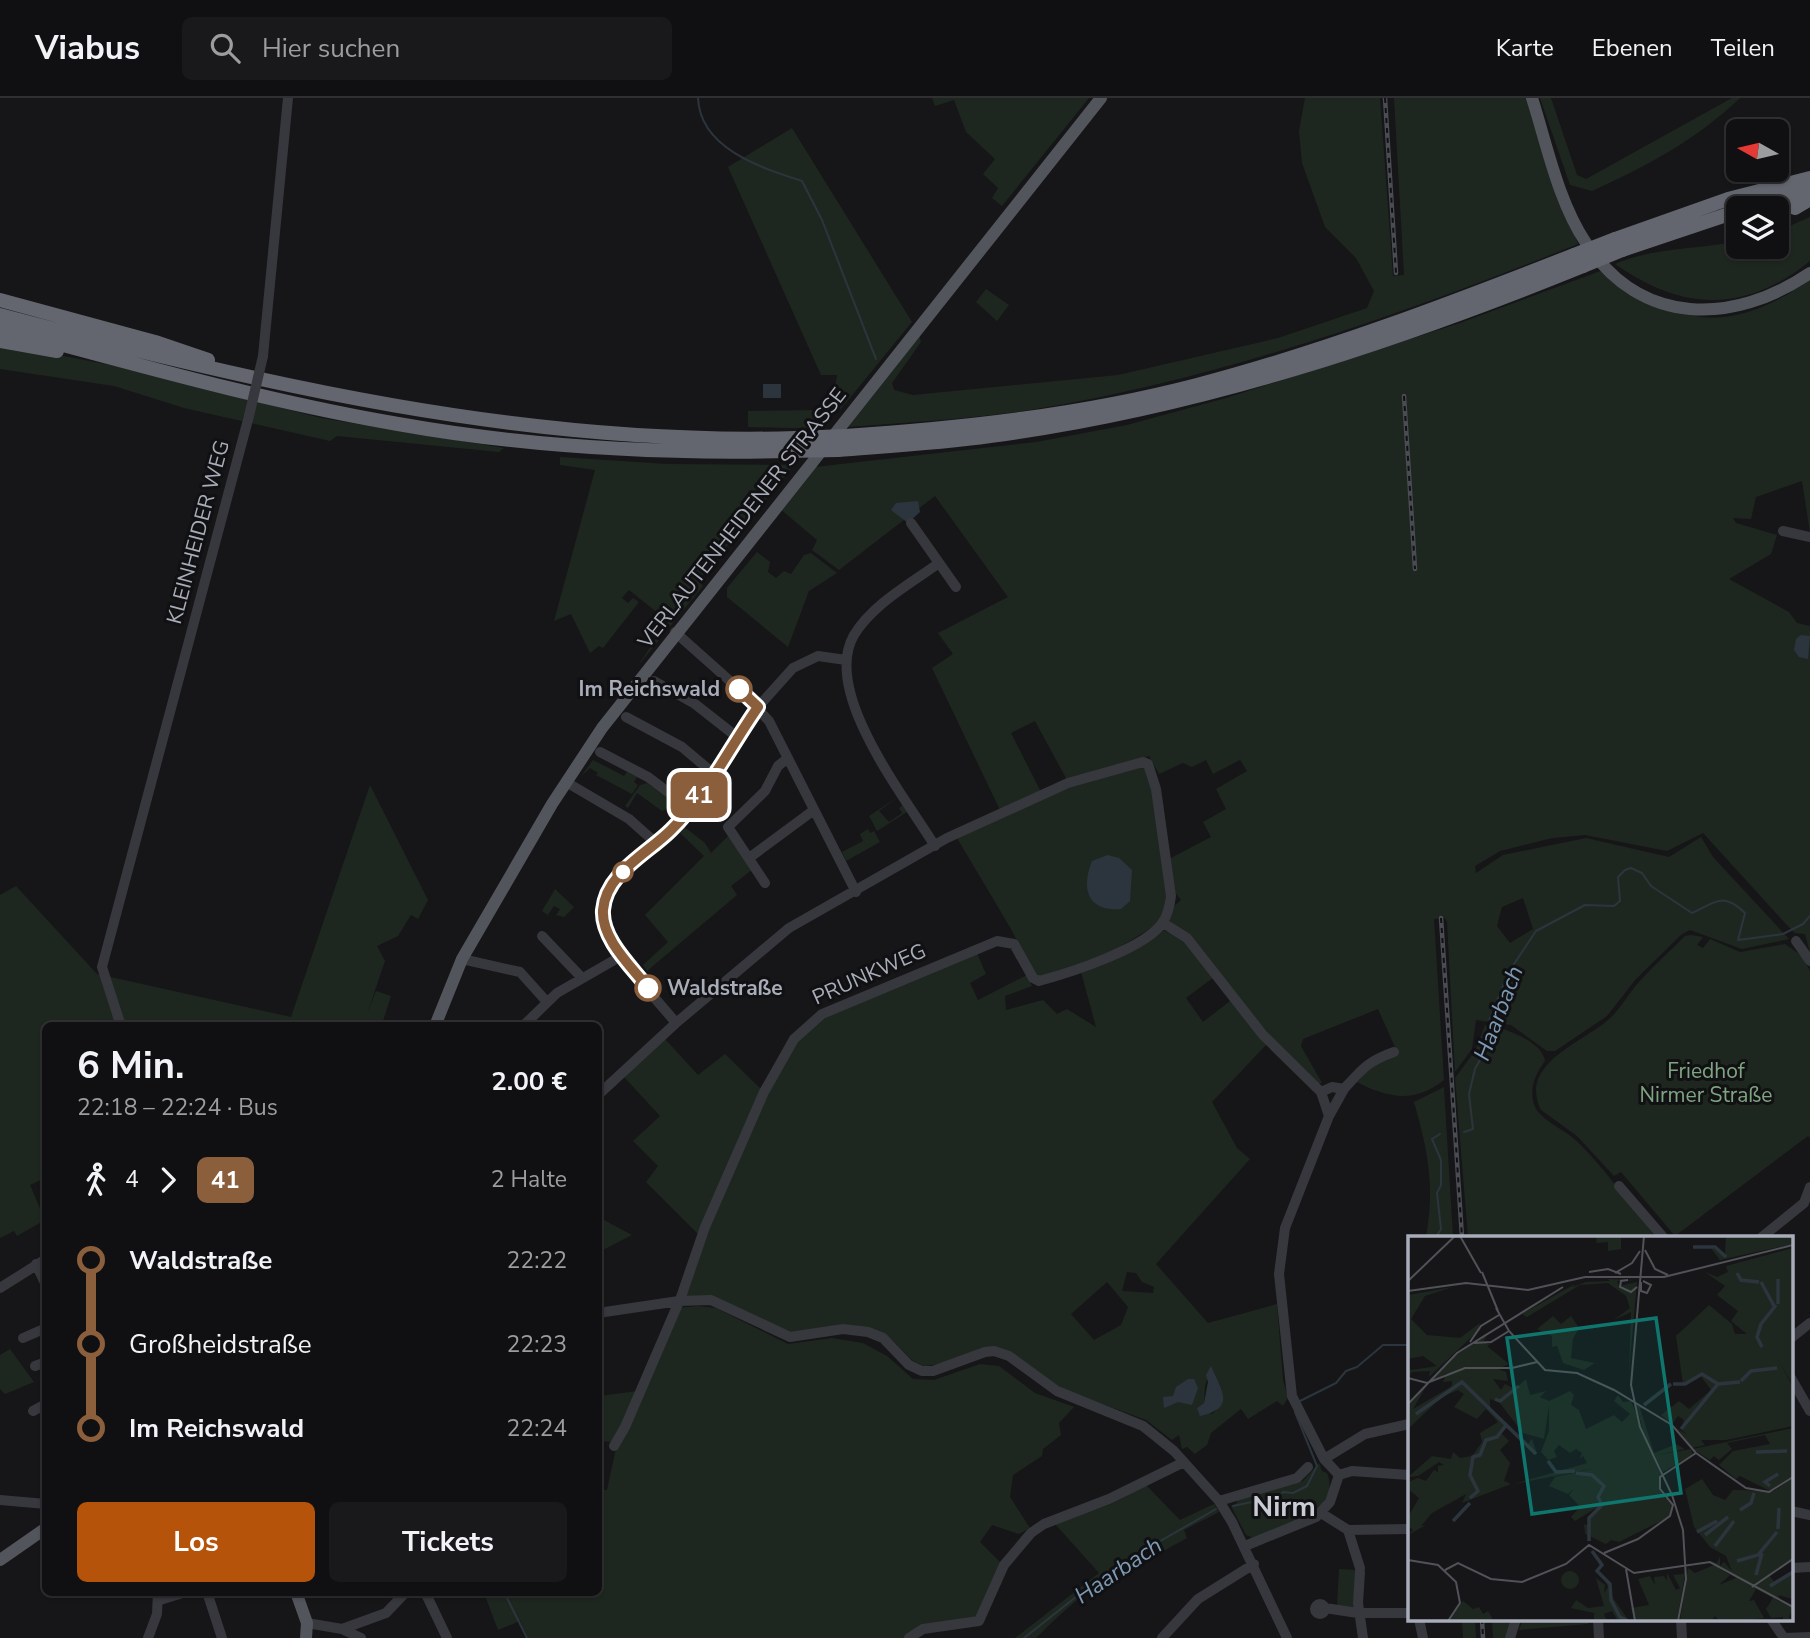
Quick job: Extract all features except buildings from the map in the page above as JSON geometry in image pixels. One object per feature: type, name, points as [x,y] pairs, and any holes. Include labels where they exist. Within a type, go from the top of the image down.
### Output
[{"type":"highway","points":[[1624,245],[1728,199],[1810,178]]},
{"type":"highway","points":[[1789,197],[1810,191]]},
{"type":"highway","points":[[1796,208],[1810,199]]},
{"type":"highway","points":[[0,328],[298,405],[398,424],[495,438],[644,450],[991,436],[1201,395],[1351,352],[1498,300],[1578,260],[1726,215]]},
{"type":"highway","points":[[1624,245],[1684,239]]},
{"type":"highway","points":[[0,300],[155,342],[242,375]]},
{"type":"highway","points":[[0,315],[156,356],[363,401],[521,425],[792,444]]},
{"type":"highway","points":[[0,341],[111,358]]},
{"type":"main road","name":"VERLAUTENHEIDENER STRASSE","points":[[437,1022],[462,960],[566,782],[602,728],[675,632],[1101,98]]},
{"type":"main road","points":[[1532,98],[1577,228],[1596,256],[1623,283],[1660,302],[1685,309],[1727,309],[1770,298],[1810,273]]},
{"type":"main road","points":[[0,1560],[42,1531]]},
{"type":"main road","points":[[297,1596],[307,1623],[306,1638]]},
{"type":"street","name":"KLEINHEIDER WEG","points":[[120,1022],[102,967],[263,356],[288,98]]},
{"type":"street","points":[[911,523],[956,587]]},
{"type":"street","points":[[1783,531],[1810,537]]},
{"type":"street","points":[[935,846],[853,706],[846,677],[846,660],[853,637],[879,606],[939,563]]},
{"type":"street","points":[[675,632],[758,707],[769,721],[856,892]]},
{"type":"street","points":[[676,1023],[611,939],[604,920],[606,899],[615,880],[689,808],[758,707],[793,668],[818,656],[846,660]]},
{"type":"street","points":[[654,681],[695,704],[737,737]]},
{"type":"street","points":[[626,716],[682,747],[713,773]]},
{"type":"street","points":[[600,752],[648,776],[689,808]]},
{"type":"street","points":[[765,883],[728,827],[765,791],[778,766],[788,758]]},
{"type":"street","points":[[602,1091],[676,1023],[779,935],[935,846],[1068,783],[1143,762],[1148,764],[1152,772],[1170,879],[1171,895],[1163,923],[1187,938],[1263,1035],[1321,1091],[1329,1116]]},
{"type":"street","points":[[566,782],[617,811],[656,843]]},
{"type":"street","points":[[749,858],[814,810]]},
{"type":"street","name":"PRUNKWEG","points":[[614,1446],[625,1427],[678,1301],[705,1227],[764,1092],[794,1039],[816,1018],[997,941],[1014,944],[1033,978],[1039,981],[1081,970],[1112,955],[1163,923]]},
{"type":"street","points":[[542,936],[582,978]]},
{"type":"street","points":[[1796,940],[1810,961]]},
{"type":"street","points":[[527,1022],[547,1002],[623,955]]},
{"type":"street","points":[[462,960],[520,972],[547,1002]]},
{"type":"street","points":[[1339,1475],[1324,1460],[1292,1396],[1279,1274],[1285,1228],[1329,1116],[1354,1075],[1372,1060],[1394,1052]]},
{"type":"street","points":[[1321,1091],[1332,1087],[1344,1089]]},
{"type":"street","points":[[1619,1186],[1663,1236]]},
{"type":"street","points":[[1763,1236],[1804,1203],[1809,1193]]},
{"type":"street","points":[[0,1288],[41,1261]]},
{"type":"street","points":[[602,1312],[678,1301],[711,1300],[790,1337],[843,1329],[868,1332],[883,1338],[909,1365],[922,1371],[933,1371],[995,1350],[1009,1356],[1070,1398],[1143,1426],[1184,1462],[1219,1501],[1254,1564],[1287,1638]]},
{"type":"street","points":[[1792,1337],[1810,1323]]},
{"type":"street","points":[[23,1338],[42,1330]]},
{"type":"street","points":[[1792,1380],[1810,1411]]},
{"type":"street","points":[[33,1411],[42,1406]]},
{"type":"street","points":[[1324,1460],[1365,1434],[1408,1424]]},
{"type":"street","points":[[909,1638],[923,1629],[979,1621],[1004,1565],[1031,1533],[1044,1524],[1109,1499],[1184,1462]]},
{"type":"street","points":[[1219,1501],[1297,1478],[1308,1467]]},
{"type":"street","points":[[1339,1475],[1352,1471],[1408,1475]]},
{"type":"street","points":[[1245,1546],[1321,1513],[1330,1502],[1339,1475]]},
{"type":"street","points":[[0,1500],[42,1504]]},
{"type":"street","points":[[1792,1511],[1810,1515]]},
{"type":"street","points":[[1321,1513],[1348,1530],[1408,1529]]},
{"type":"street","points":[[1348,1530],[1360,1570],[1359,1613],[1363,1638]]},
{"type":"street","points":[[1162,1638],[1198,1599],[1254,1564]]},
{"type":"street","points":[[1792,1568],[1810,1567]]},
{"type":"street","points":[[148,1638],[159,1596]]},
{"type":"street","points":[[207,1596],[222,1638]]},
{"type":"street","points":[[342,1629],[386,1613],[402,1596]]},
{"type":"street","points":[[427,1596],[447,1638]]},
{"type":"street","points":[[1325,1608],[1359,1613],[1408,1614]]},
{"type":"street","points":[[1419,1620],[1423,1638]]},
{"type":"street","points":[[1510,1638],[1516,1620]]},
{"type":"street","points":[[1598,1620],[1600,1638]]},
{"type":"street","points":[[1681,1620],[1682,1638]]},
{"type":"street","points":[[1772,1620],[1784,1638],[1810,1637]]},
{"type":"street","points":[[307,1623],[342,1629],[361,1638]]},
{"type":"green space","points":[[932,98],[1089,98],[1002,206],[992,198],[998,188],[983,174],[995,159],[966,132],[954,100],[935,106]]},
{"type":"green space","points":[[1305,98],[1380,98],[1393,276],[1404,275],[1394,98],[1527,98],[1578,244],[1379,319],[1244,362],[1175,380],[1036,409],[846,427],[919,335],[921,342],[892,383],[894,390],[913,395],[1118,375],[1278,338],[1367,308],[1374,291],[1356,258],[1325,227],[1302,163],[1299,131]]},
{"type":"green space","points":[[1540,98],[1551,98],[1577,175],[1586,179],[1732,98],[1740,98],[1706,127],[1670,151],[1592,191],[1570,185]]},
{"type":"green space","points":[[792,128],[912,322],[840,410],[833,402],[837,375],[821,375],[728,167]]},
{"type":"green space","points":[[1810,217],[1810,261],[1786,278],[1737,298],[1689,298],[1640,280],[1615,264],[1645,254],[1726,243],[1726,259],[1789,259],[1789,226]]},
{"type":"green space","points":[[1603,270],[1684,313],[1717,318],[1767,305],[1810,280],[1810,533],[1802,481],[1756,497],[1751,519],[1733,518],[1736,523],[1777,535],[1771,554],[1729,579],[1789,612],[1797,623],[1810,626],[1810,953],[1805,934],[1795,933],[1703,833],[1667,851],[1585,835],[1552,838],[1500,851],[1475,866],[1476,873],[1503,855],[1586,838],[1669,857],[1701,837],[1713,857],[1789,939],[1742,949],[1690,930],[1682,934],[1636,979],[1607,1016],[1555,1051],[1547,1051],[1511,1025],[1476,1020],[1472,1049],[1455,1072],[1447,922],[1445,918],[1434,919],[1444,1080],[1422,1093],[1400,1096],[1378,1091],[1355,1081],[1374,1062],[1398,1054],[1378,1009],[1303,1039],[1301,1046],[1322,1083],[1318,1083],[1290,1059],[1169,921],[1172,908],[1181,900],[1174,891],[1169,859],[1211,837],[1203,822],[1226,809],[1216,789],[1247,771],[1240,760],[1213,774],[1206,760],[1192,767],[1183,763],[1159,774],[1149,756],[1067,780],[1035,721],[1011,733],[1041,792],[1000,810],[932,668],[953,654],[938,633],[1008,597],[935,496],[839,570],[812,550],[817,540],[779,508],[815,467],[1036,442],[1127,425],[1226,398],[1460,323]],"holes":[[[1523,898],[1533,929],[1510,943],[1497,926],[1502,907]]]},
{"type":"green space","points":[[986,289],[1009,305],[997,321],[976,302]]},
{"type":"green space","points":[[0,344],[111,365],[321,418],[504,448],[499,452],[337,436],[330,441],[184,408],[114,386],[0,369]]},
{"type":"green space","points":[[822,410],[831,415],[831,420],[824,429],[748,427],[748,411]]},
{"type":"green space","points":[[560,457],[667,464],[794,465],[698,581],[703,586],[637,667],[668,621],[629,590],[622,598],[628,603],[633,598],[639,602],[603,648],[599,646],[590,653],[571,614],[554,621],[595,470],[560,465]]},
{"type":"green space","points":[[757,552],[770,562],[768,572],[776,578],[784,571],[791,574],[804,555],[811,553],[837,573],[809,591],[788,647],[727,597],[727,588]]},
{"type":"green space","points":[[593,760],[624,776],[627,772],[637,777],[634,782],[638,785],[632,794],[596,775],[598,773],[590,768],[581,776]]},
{"type":"green space","points":[[1143,764],[1150,773],[1169,896],[1160,920],[1111,952],[1040,978],[1035,976],[1011,929],[957,838],[1069,786]]},
{"type":"green space","points":[[647,783],[682,809],[680,811],[674,806],[662,811],[637,793],[628,808],[625,806],[640,785]]},
{"type":"green space","points":[[370,785],[428,900],[418,919],[411,915],[398,936],[377,946],[385,961],[367,1014],[376,991],[391,996],[384,1022],[42,1022],[42,1179],[30,1185],[42,1213],[42,1222],[17,1236],[14,1231],[0,1238],[0,895],[16,886],[97,974],[291,1017]]},
{"type":"green space","points":[[898,797],[879,811],[889,822],[902,813],[899,808],[903,805],[907,812],[877,831],[869,816]]},
{"type":"green space","points":[[683,826],[705,843],[711,853],[728,836],[753,869],[731,886],[737,895],[647,971],[643,965],[668,942],[645,915],[704,856],[679,832]]},
{"type":"green space","points":[[868,829],[870,833],[874,831],[880,842],[846,861],[842,852],[863,841],[860,834]]},
{"type":"green space","points":[[555,889],[574,907],[564,917],[556,915],[560,909],[554,906],[548,915],[542,911]]},
{"type":"green space","points":[[1163,930],[1186,941],[1214,977],[1186,998],[1203,1022],[1230,1001],[1267,1044],[1212,1102],[1237,1148],[1250,1159],[1156,1264],[1208,1323],[1277,1304],[1283,1380],[1288,1398],[1283,1406],[1277,1401],[1248,1419],[1241,1409],[1211,1433],[1207,1445],[1195,1454],[1187,1447],[1182,1449],[1179,1435],[1172,1440],[1146,1420],[1059,1388],[993,1347],[941,1364],[924,1366],[913,1361],[894,1342],[869,1328],[843,1324],[790,1333],[686,1297],[700,1245],[766,1093],[795,1040],[826,1015],[976,951],[986,974],[970,983],[978,1000],[1027,975],[1032,986],[1005,996],[1006,1010],[1043,1000],[1057,1014],[1067,1009],[1096,1027],[1081,972]],"holes":[[[1127,1272],[1136,1273],[1142,1282],[1154,1287],[1153,1293],[1122,1291]],[[1107,1282],[1128,1307],[1121,1325],[1094,1340],[1071,1314]],[[1211,1367],[1222,1392],[1221,1403],[1212,1414],[1197,1408],[1204,1403],[1205,1386]]]},
{"type":"green space","name":"Friedhof Nirmer Straße","points":[[1685,936],[1703,937],[1697,945],[1703,948],[1710,939],[1740,952],[1785,944],[1802,956],[1810,971],[1810,1138],[1808,1136],[1675,1236],[1621,1172],[1614,1176],[1577,1136],[1541,1110],[1536,1094],[1538,1080],[1545,1067],[1569,1046],[1608,1020],[1650,970]]},
{"type":"green space","points":[[1485,1025],[1521,1036],[1537,1047],[1545,1061],[1533,1085],[1535,1107],[1543,1117],[1582,1147],[1656,1236],[1468,1236],[1455,1078],[1475,1051]]},
{"type":"green space","points":[[665,1039],[698,1075],[725,1054],[763,1091],[698,1234],[646,1182],[658,1166],[633,1141],[660,1116],[624,1077]]},
{"type":"green space","points":[[1444,1087],[1453,1236],[1426,1236],[1430,1201],[1429,1169],[1414,1102]]},
{"type":"green space","points":[[602,1219],[632,1235],[602,1250]]},
{"type":"green space","points":[[677,1308],[716,1308],[788,1344],[832,1338],[863,1343],[887,1356],[913,1379],[934,1380],[980,1364],[999,1366],[1035,1393],[1074,1407],[1059,1423],[1061,1435],[1043,1449],[1042,1456],[1013,1475],[1010,1497],[1030,1528],[1019,1534],[992,1525],[980,1542],[1001,1563],[977,1618],[905,1638],[528,1638],[520,1621],[498,1630],[485,1596],[602,1596],[602,1490],[607,1490],[616,1448]]},
{"type":"green space","points":[[10,1349],[34,1382],[5,1394],[0,1389],[0,1355]]},
{"type":"green space","points":[[638,1391],[615,1442],[602,1441],[602,1396]]},
{"type":"green space","points":[[1319,1463],[1322,1471],[1327,1473],[1330,1487],[1326,1499],[1318,1509],[1278,1529],[1253,1538],[1246,1535],[1231,1506],[1237,1503],[1237,1499],[1303,1481]]},
{"type":"green space","points":[[1146,1485],[1180,1520],[1214,1504],[1219,1512],[1184,1530],[1187,1538],[1158,1554],[1151,1548],[1105,1578],[1036,1638],[1015,1638],[1099,1573],[1055,1524],[1111,1504]]},
{"type":"green space","points":[[1339,1569],[1358,1570],[1356,1606],[1353,1609],[1337,1606]]},
{"type":"green space","points":[[1462,1620],[1475,1620],[1476,1638],[1463,1638]]},
{"type":"green space","points":[[1492,1620],[1511,1620],[1505,1638],[1493,1638]]},
{"type":"green space","points":[[1523,1620],[1588,1620],[1588,1624],[1519,1630]]},
{"type":"shaded area","points":[[763,384],[781,384],[781,398],[763,398]]},
{"type":"shaded area","points":[[918,501],[920,512],[908,523],[891,510],[896,503]]},
{"type":"shaded area","points":[[1801,635],[1810,636],[1808,659],[1799,657],[1794,650],[1796,639]]},
{"type":"shaded area","points":[[1108,855],[1119,858],[1132,870],[1130,901],[1121,909],[1101,907],[1094,902],[1087,889],[1092,861]]},
{"type":"shaded area","points":[[1211,1366],[1222,1391],[1222,1403],[1211,1413],[1200,1416],[1197,1408],[1204,1403],[1208,1382],[1206,1375]]},
{"type":"shaded area","points":[[1188,1379],[1194,1379],[1198,1388],[1192,1405],[1178,1402],[1164,1408],[1163,1397],[1173,1396],[1176,1387]]},
{"type":"waterway","points":[[698,98],[701,116],[709,131],[721,143],[736,154],[769,170],[802,181],[822,220],[876,359]]},
{"type":"waterway","name":"Haarbach","points":[[1464,1132],[1473,1129],[1469,1094],[1475,1069],[1488,1045],[1489,1021],[1508,973],[1536,931],[1585,905],[1614,906],[1620,901],[1618,877],[1625,870],[1631,868],[1642,873],[1651,886],[1692,913],[1718,901],[1737,906],[1745,913],[1738,940],[1783,934],[1803,924],[1810,916]]},
{"type":"waterway","name":"Haarbach","points":[[1437,1236],[1441,1229],[1437,1193],[1441,1185],[1441,1160],[1432,1139],[1440,1134]]},
{"type":"waterway","name":"Haarbach","points":[[1300,1401],[1336,1383],[1346,1371],[1357,1367],[1383,1345],[1408,1345]]},
{"type":"waterway","name":"Haarbach","points":[[1233,1506],[1261,1500],[1271,1502],[1283,1492],[1293,1493],[1307,1486],[1317,1466],[1295,1412]]},
{"type":"waterway","name":"Haarbach","points":[[1024,1638],[1110,1570],[1216,1509]]},
{"type":"waterway","points":[[506,1596],[527,1638]]},
{"type":"railway","points":[[1385,98],[1396,273]]},
{"type":"railway","points":[[1404,396],[1415,569]]},
{"type":"railway","points":[[1441,918],[1462,1236]]},
{"type":"railway","points":[[1482,1620],[1483,1638]]},
{"type":"bus line","name":"41","points":[[648,988],[611,939],[603,910],[609,889],[615,880],[677,824],[758,707],[739,689]]},
{"type":"place","name":"Im Reichswald","points":[[739,689]]},
{"type":"place","name":"Waldstraße","points":[[648,988]]},
{"type":"district","name":"Nirm","points":[[1284,1506]]}]
